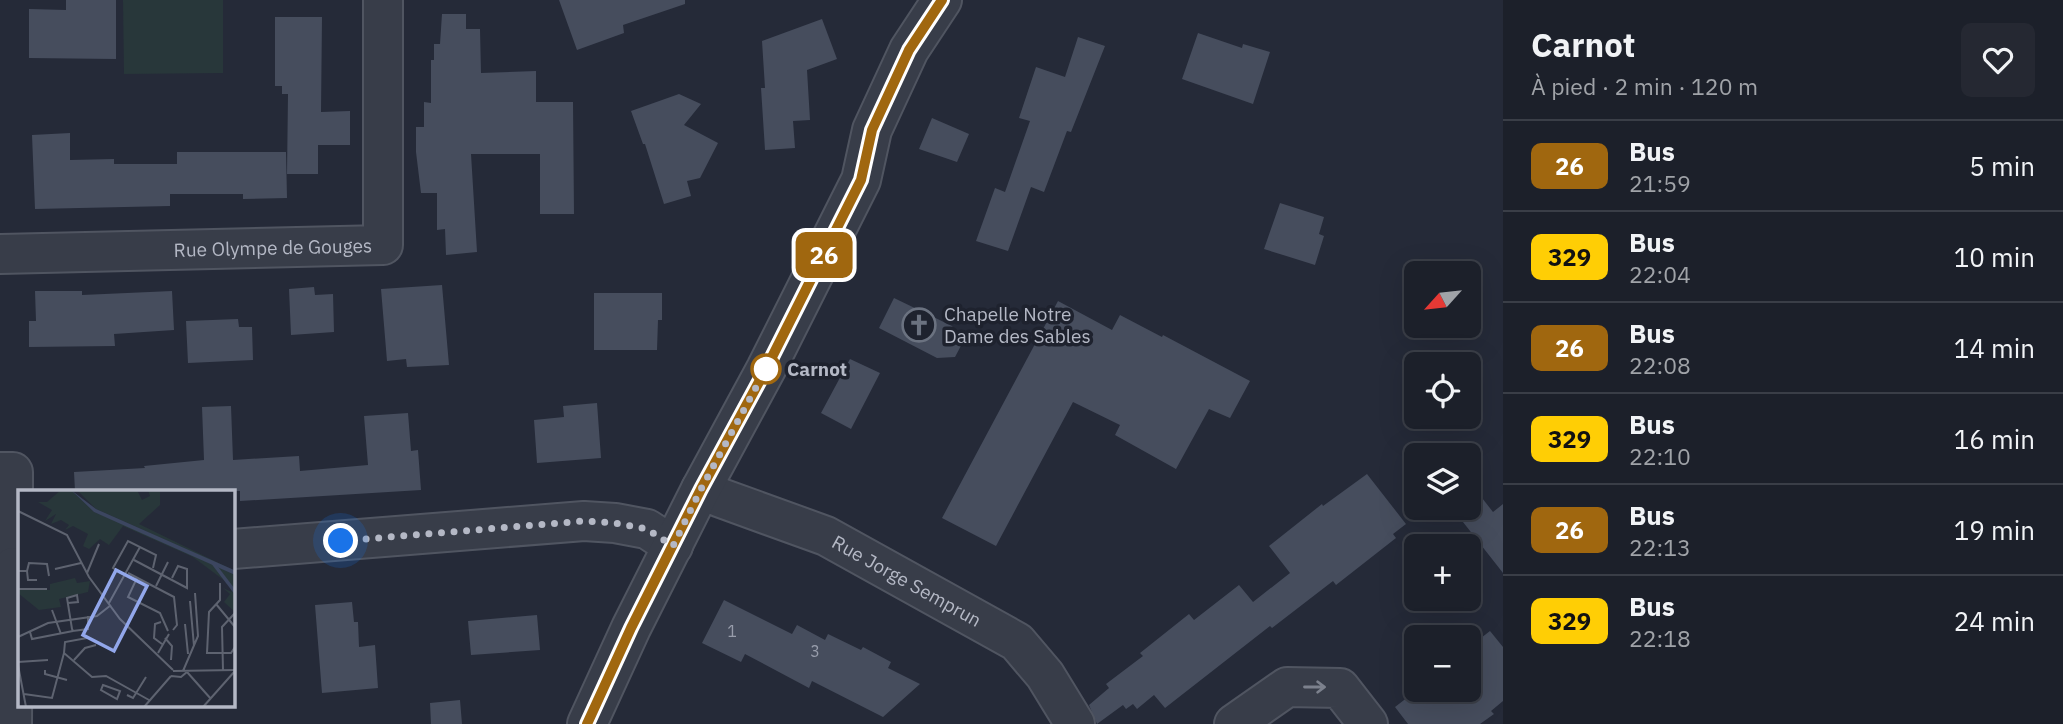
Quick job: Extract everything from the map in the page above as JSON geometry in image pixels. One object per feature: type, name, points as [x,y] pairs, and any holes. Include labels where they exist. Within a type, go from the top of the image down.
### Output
[{"type":"street","name":"Rue Olympe de Gouges","points":[[0,254],[383,245],[383,0]]},
{"type":"street","points":[[587,724],[622,645],[861,180],[872,130],[909,50],[942,0]]},
{"type":"street","points":[[0,472],[13,472],[16,567],[12,724]]},
{"type":"street","name":"Rue Jorge Semprun","points":[[701,489],[721,499],[825,536],[1017,642],[1045,675],[1075,724]]},
{"type":"street","points":[[234,550],[584,521],[647,529],[673,546]]},
{"type":"street","points":[[1234,724],[1287,687],[1340,688],[1368,724]]},
{"type":"shaded area","points":[[123,0],[223,0],[223,73],[124,74]]},
{"type":"building","points":[[66,0],[116,0],[116,59],[29,58],[29,9],[66,10]]},
{"type":"building","points":[[559,0],[685,0],[685,4],[623,25],[624,33],[577,50]]},
{"type":"building","points":[[442,14],[466,14],[466,29],[480,29],[481,73],[536,71],[536,102],[573,102],[574,214],[540,214],[540,154],[471,154],[477,252],[446,255],[445,229],[437,230],[437,193],[421,193],[416,152],[416,127],[424,127],[424,102],[431,103],[431,60],[434,60],[434,44],[440,44]]},
{"type":"building","points":[[275,17],[322,17],[321,112],[350,111],[350,145],[318,145],[318,174],[287,174],[288,94],[282,94],[282,86],[275,86]]},
{"type":"building","points":[[822,19],[837,59],[807,70],[810,120],[793,121],[795,148],[765,150],[761,88],[765,88],[762,41]]},
{"type":"building","points":[[1198,33],[1242,48],[1243,44],[1270,52],[1253,104],[1182,79]]},
{"type":"building","points":[[1078,37],[1105,46],[1071,132],[1067,131],[1044,192],[1031,187],[1008,251],[976,241],[995,188],[1005,192],[1030,121],[1019,118],[1036,67],[1065,77]]},
{"type":"building","points":[[679,94],[701,104],[684,125],[718,143],[700,178],[687,181],[691,196],[664,204],[645,144],[631,111]]},
{"type":"building","points":[[932,118],[969,134],[957,162],[919,149]]},
{"type":"building","points":[[70,133],[70,160],[114,159],[114,164],[177,164],[177,152],[286,152],[287,198],[243,199],[243,194],[170,194],[170,206],[35,209],[32,135]]},
{"type":"building","points":[[1280,203],[1324,217],[1319,234],[1324,236],[1315,265],[1264,249]]},
{"type":"building","points":[[442,285],[449,365],[407,367],[406,359],[387,361],[381,289]]},
{"type":"building","points":[[314,287],[315,295],[333,294],[334,332],[291,335],[289,289]]},
{"type":"building","points":[[35,291],[82,291],[82,295],[172,291],[174,330],[114,334],[115,346],[29,347],[29,321],[36,321]]},
{"type":"building","points":[[594,293],[662,293],[662,320],[658,320],[657,350],[594,350]]},
{"type":"building","name":"Chapelle Notre Dame des Sables","points":[[894,298],[952,326],[963,342],[955,357],[937,358],[879,328]]},
{"type":"building","points":[[1058,301],[1112,330],[1120,315],[1250,381],[1230,418],[1209,409],[1176,469],[1115,435],[1120,425],[1073,402],[996,546],[942,518]]},
{"type":"building","points":[[238,319],[239,327],[252,327],[253,360],[188,363],[186,321]]},
{"type":"building","points":[[850,359],[880,373],[851,429],[821,413]]},
{"type":"building","points":[[597,403],[601,458],[537,463],[534,420],[564,417],[563,406]]},
{"type":"building","points":[[231,406],[233,460],[299,456],[300,471],[368,465],[364,416],[408,413],[411,451],[418,450],[421,490],[240,501],[240,491],[234,490],[75,490],[74,472],[145,468],[144,466],[204,460],[202,407]]},
{"type":"building","points":[[1367,474],[1406,524],[1393,534],[1396,538],[1336,585],[1333,581],[1272,628],[1270,626],[1165,708],[1154,695],[1137,709],[1133,704],[1126,709],[1123,705],[1097,724],[1089,705],[1109,688],[1106,684],[1143,656],[1140,653],[1189,614],[1194,620],[1239,585],[1253,602],[1290,573],[1269,546],[1322,504],[1323,506]]},
{"type":"building","points":[[1481,497],[1493,512],[1503,504],[1503,573],[1481,545],[1481,534],[1472,534],[1461,520],[1481,520]]},
{"type":"building","points":[[724,600],[792,634],[797,625],[825,640],[828,634],[861,650],[863,647],[891,662],[888,668],[920,684],[883,717],[812,681],[809,688],[745,654],[741,662],[702,643]]},
{"type":"building","points":[[352,602],[354,622],[358,622],[359,647],[375,645],[378,688],[322,693],[315,605]]},
{"type":"building","points":[[537,615],[540,650],[471,655],[468,621]]},
{"type":"building","points":[[1490,631],[1503,647],[1503,701],[1491,711],[1494,714],[1480,724],[1408,724],[1395,707],[1404,700],[1481,702],[1481,638]]},
{"type":"building","points":[[460,700],[462,724],[431,724],[430,703]]},
{"type":"bus line","name":"26","points":[[587,724],[618,653],[861,180],[872,130],[909,50],[942,0]]},
{"type":"place","name":"Chapelle Notre Dame des Sables","points":[[919,325]]},
{"type":"place","name":"Carnot","points":[[766,369]]},
{"type":"route","points":[[341,541],[584,521],[647,529],[673,546],[766,369]]}]
